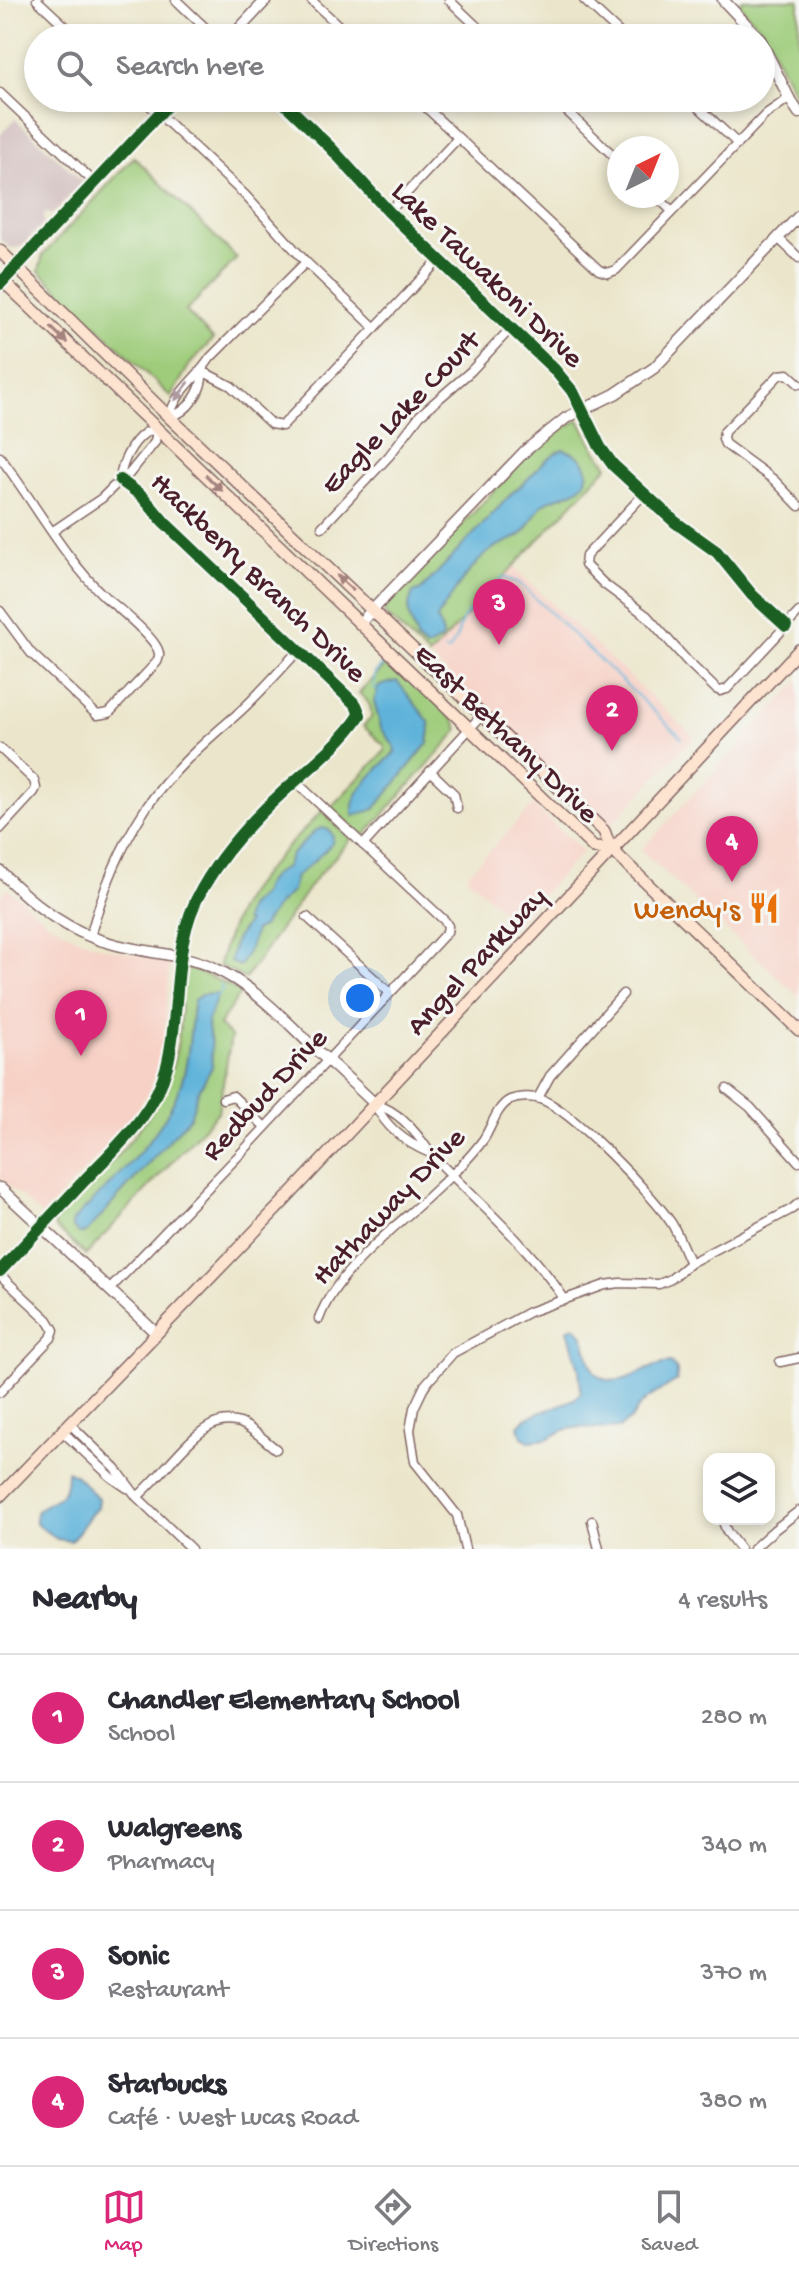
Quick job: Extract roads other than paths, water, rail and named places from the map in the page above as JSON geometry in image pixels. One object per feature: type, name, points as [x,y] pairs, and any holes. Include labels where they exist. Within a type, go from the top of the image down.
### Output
[{"type":"main road","name":"East Bethany Drive","points":[[0,251],[604,831],[611,849],[594,848],[1,281]]},
{"type":"main road","points":[[157,429],[170,417]]},
{"type":"main road","name":"Angel Parkway","points":[[0,1496],[375,1104],[799,650]]},
{"type":"main road","points":[[611,849],[799,1030]]},
{"type":"street","points":[[37,0],[63,24]]},
{"type":"street","points":[[176,0],[201,24]]},
{"type":"street","points":[[244,24],[266,0]]},
{"type":"street","points":[[311,0],[337,24]]},
{"type":"street","points":[[449,0],[474,24]]},
{"type":"street","points":[[584,0],[610,24]]},
{"type":"street","points":[[730,2],[748,24]]},
{"type":"street","points":[[775,70],[799,113]]},
{"type":"street","points":[[0,93],[95,183]]},
{"type":"street","points":[[775,108],[789,98]]},
{"type":"street","name":"Lake Tawakoni Drive","points":[[294,112],[389,212],[554,369],[568,385],[606,457],[675,522],[717,552],[752,595],[786,626]]},
{"type":"street","points":[[431,112],[599,270],[608,273],[616,270],[769,112]]},
{"type":"street","points":[[568,112],[607,150]]},
{"type":"street","points":[[704,112],[737,143]]},
{"type":"street","points":[[1,281],[159,114],[245,195],[306,262],[375,328]]},
{"type":"street","points":[[389,212],[458,138]]},
{"type":"street","points":[[669,208],[672,211]]},
{"type":"street","points":[[360,623],[525,451],[566,418],[638,381],[654,368],[799,216]]},
{"type":"street","points":[[778,238],[799,258]]},
{"type":"street","points":[[202,371],[231,386],[271,424],[278,427],[286,424],[439,260]]},
{"type":"street","points":[[170,417],[172,405],[195,374],[202,371],[210,358],[306,262]]},
{"type":"street","name":"Eagle Lake Court","points":[[322,527],[389,456],[420,415],[471,371],[511,328]]},
{"type":"street","points":[[799,384],[785,373],[779,375],[724,432],[723,439],[725,444],[784,489],[799,506]]},
{"type":"street","points":[[53,531],[102,498],[120,480],[121,468],[132,448],[146,432],[157,429]]},
{"type":"street","points":[[0,457],[86,576],[155,645],[159,653],[157,662],[109,713],[97,715],[31,653],[2,618]]},
{"type":"street","name":"Hackberry Branch Drive","points":[[120,480],[142,496],[164,522],[358,707],[359,717],[295,781]]},
{"type":"street","points":[[644,494],[586,556],[585,565],[604,584],[647,616],[716,689],[727,689],[799,612]]},
{"type":"street","points":[[90,937],[109,880],[146,808],[176,772],[299,650]]},
{"type":"street","points":[[0,1392],[51,1338],[54,1330],[48,1320],[0,1273],[136,1126],[157,1092],[173,1034],[182,940],[199,893],[218,862],[295,781],[363,845],[482,715]]},
{"type":"street","points":[[0,748],[34,780],[36,788],[0,829]]},
{"type":"street","points":[[430,771],[454,794],[457,808]]},
{"type":"street","name":"Redbud Drive","points":[[109,1290],[447,932],[445,921],[363,845]]},
{"type":"street","points":[[0,871],[44,911],[90,937],[212,967],[265,1001],[375,1104],[381,1117],[409,1144],[430,1153],[521,1243],[565,1300]]},
{"type":"street","points":[[307,917],[390,993]]},
{"type":"street","points":[[623,994],[550,1076],[538,1098],[553,1106],[604,1148],[650,1197],[672,1225],[690,1263]]},
{"type":"street","points":[[727,1089],[750,1107],[799,1162]]},
{"type":"street","points":[[223,1099],[233,1096],[265,1127]]},
{"type":"street","name":"Hathaway Drive","points":[[319,1319],[328,1299],[355,1265],[468,1159],[505,1104],[511,1099],[538,1098]]},
{"type":"street","points":[[0,1188],[156,1333]]},
{"type":"street","points":[[465,1549],[457,1515],[415,1462],[410,1430],[414,1408],[425,1385],[453,1353],[529,1312],[605,1285],[659,1284],[671,1279],[690,1263],[799,1203]]},
{"type":"street","points":[[780,1362],[799,1358]]},
{"type":"street","points":[[134,1494],[150,1486],[196,1437],[219,1422],[244,1424],[276,1449]]},
{"type":"street","points":[[66,1427],[111,1477],[134,1494],[191,1549]]},
{"type":"street","points":[[753,1549],[799,1511]]},
{"type":"street","points":[[592,1521],[599,1549]]},
{"type":"street","points":[[724,1525],[740,1549]]},
{"type":"water","points":[[563,449],[585,463],[587,473],[583,484],[545,503],[523,533],[495,547],[475,565],[437,618],[442,639],[426,648],[417,640],[409,615],[413,593],[421,590],[543,463]]},
{"type":"water","points":[[397,681],[429,722],[428,743],[375,809],[354,816],[353,807],[360,790],[395,752],[381,728],[374,701],[379,686]]},
{"type":"water","points":[[323,828],[333,836],[332,843],[296,876],[292,891],[262,927],[255,930],[240,966],[230,962],[235,940],[247,923],[244,921],[248,907],[263,893],[273,875],[286,867],[291,855],[316,830]]},
{"type":"water","points":[[218,994],[207,1023],[212,1067],[198,1092],[190,1117],[87,1232],[78,1232],[72,1226],[73,1221],[153,1136],[176,1096],[186,1065],[194,1000],[201,995]]},
{"type":"water","points":[[574,1326],[584,1338],[593,1370],[604,1379],[621,1380],[671,1363],[677,1370],[677,1380],[647,1399],[619,1428],[581,1427],[564,1430],[547,1439],[529,1441],[522,1437],[519,1426],[526,1418],[575,1399],[581,1393],[579,1369],[568,1330]]},
{"type":"water","points":[[67,1471],[98,1498],[97,1507],[71,1541],[57,1539],[36,1524],[36,1512],[59,1497],[65,1488]]},
{"type":"waterway","points":[[444,649],[448,652],[465,616],[503,577],[519,583],[682,738]]},
{"type":"waterway","points":[[377,690],[373,687],[375,673],[386,662]]},
{"type":"waterway","points":[[216,996],[223,990],[220,985]]},
{"type":"place","name":"Sonic","points":[[499,645]]},
{"type":"place","name":"Walgreens","points":[[612,751]]},
{"type":"place","name":"Starbucks","points":[[732,882]]},
{"type":"place","name":"Wendy's","points":[[764,908]]},
{"type":"place","name":"Chandler Elementary School","points":[[81,1056]]}]
